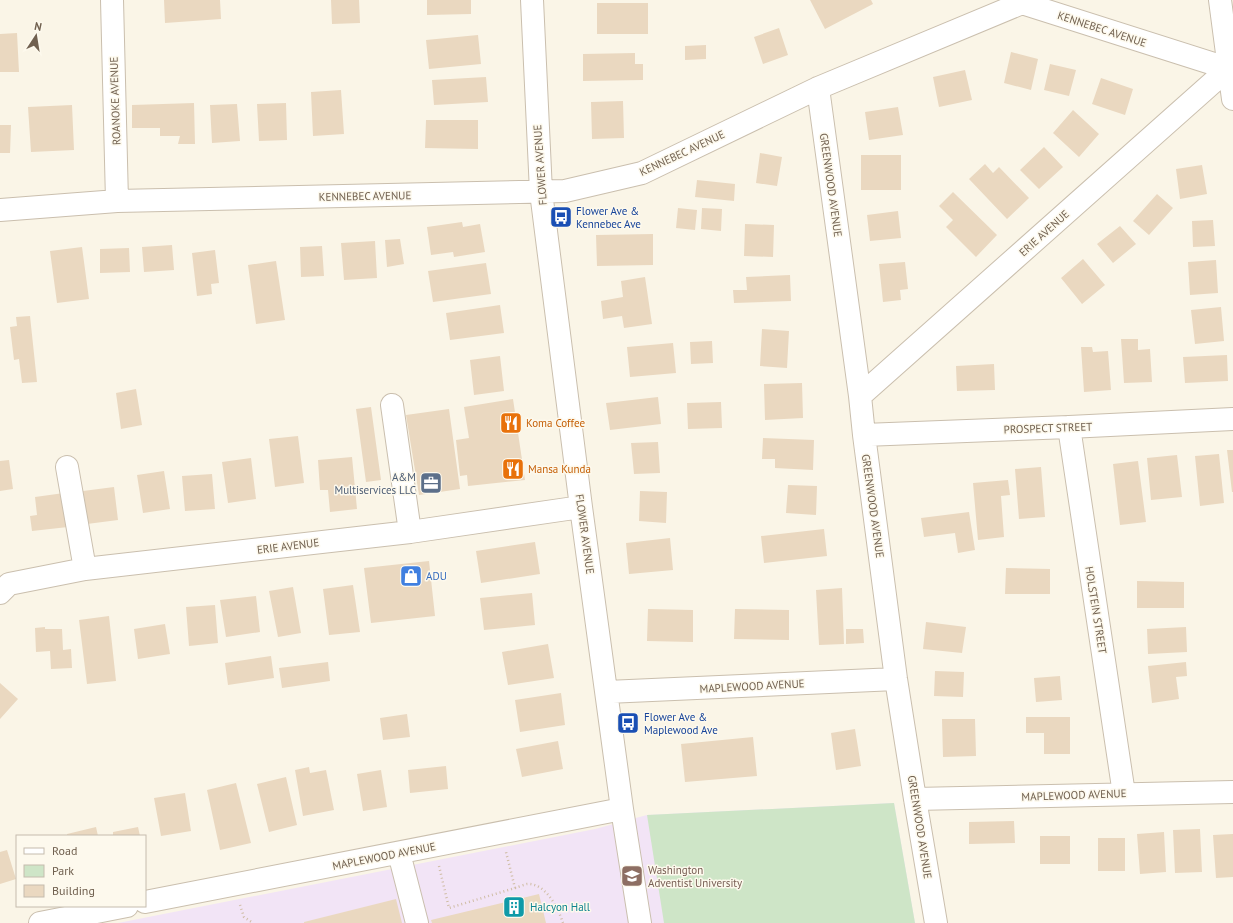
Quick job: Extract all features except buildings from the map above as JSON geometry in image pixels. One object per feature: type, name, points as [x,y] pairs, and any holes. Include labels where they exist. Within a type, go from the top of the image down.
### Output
[{"type":"street","name":"ROANOKE AVENUE","points":[[112,0],[117,201]]},
{"type":"street","name":"FLOWER AVENUE","points":[[532,0],[541,192],[581,507],[622,809],[640,923]]},
{"type":"street","points":[[1220,0],[1231,70],[1233,99]]},
{"type":"street","name":"KENNEBEC AVENUE","points":[[0,210],[117,201],[565,191],[642,173],[818,88],[1021,2],[1231,70]]},
{"type":"street","name":"ERIE AVENUE","points":[[860,396],[1231,70]]},
{"type":"street","name":"GREENWOOD AVENUE","points":[[818,88],[860,396],[896,679],[936,923]]},
{"type":"street","points":[[392,405],[410,532]]},
{"type":"street","name":"PROSPECT STREET","points":[[864,435],[1069,427],[1233,418]]},
{"type":"street","name":"HOLSTEIN STREET","points":[[1069,427],[1124,794]]},
{"type":"street","points":[[67,466],[85,569]]},
{"type":"street","name":"ERIE AVENUE","points":[[0,593],[9,584],[85,569],[410,532],[581,507]]},
{"type":"street","name":"MAPLEWOOD AVENUE","points":[[607,692],[896,679]]},
{"type":"street","name":"MAPLEWOOD AVENUE","points":[[915,800],[1233,792]]},
{"type":"street","name":"MAPLEWOOD AVENUE","points":[[146,902],[622,809]]},
{"type":"street","points":[[399,853],[417,923]]},
{"type":"street","points":[[40,923],[122,907]]},
{"type":"path","points":[[501,833],[514,888]]},
{"type":"path","points":[[434,846],[449,908],[528,884],[538,887],[549,896],[559,912],[563,923]]},
{"type":"shaded area","name":"Washington Adventist University","points":[[894,803],[915,923],[118,923],[595,829],[647,815]]},
{"type":"green space","points":[[894,803],[915,923],[664,923],[647,815]]},
{"type":"place","name":"Flower Ave & Kennebec Ave","points":[[561,217]]},
{"type":"place","name":"Koma Coffee","points":[[511,423]]},
{"type":"place","name":"Mansa Kunda","points":[[513,469]]},
{"type":"place","name":"A&M Multiservices LLC","points":[[431,483]]},
{"type":"place","name":"ADU","points":[[411,576]]},
{"type":"place","name":"Flower Ave & Maplewood Ave","points":[[628,723]]},
{"type":"place","name":"Washington Adventist University","points":[[632,876]]},
{"type":"place","name":"Halcyon Hall","points":[[514,907]]}]
